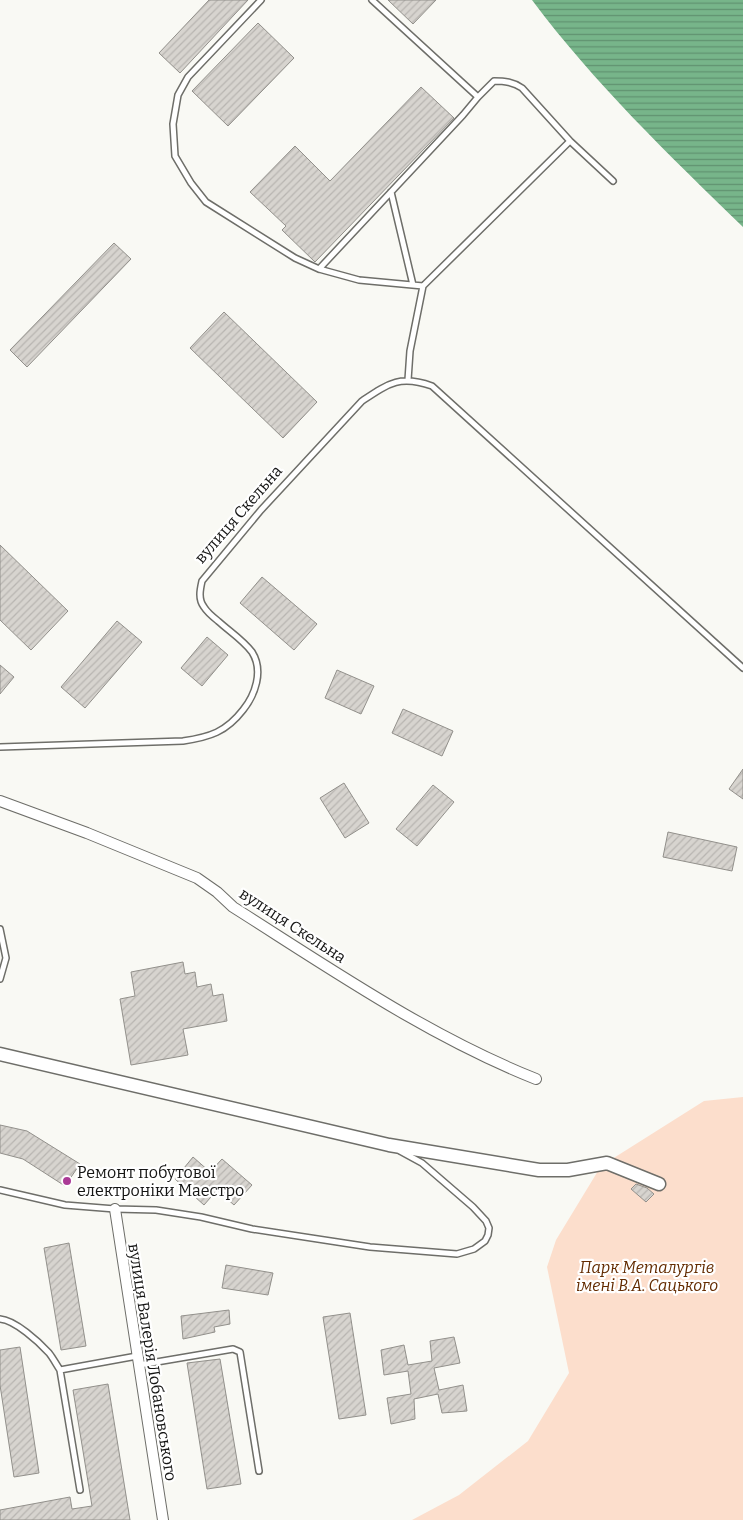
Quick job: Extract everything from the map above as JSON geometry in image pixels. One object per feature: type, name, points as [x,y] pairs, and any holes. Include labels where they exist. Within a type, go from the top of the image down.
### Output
[{"type":"street","name":"вулиця Скельна","points":[[0,801],[87,833],[197,878],[212,888],[233,907],[358,987],[496,1063],[536,1079]]},
{"type":"street","points":[[0,1054],[389,1144],[540,1170],[568,1170],[607,1163],[659,1184]]},
{"type":"street","name":"вулиця Валерія Лобановського","points":[[115,1210],[162,1520]]},
{"type":"lane","points":[[261,0],[188,77],[178,95],[173,124],[175,156],[191,183],[206,202],[294,258],[319,269],[359,280],[423,286]]},
{"type":"lane","points":[[372,0],[478,96]]},
{"type":"lane","points":[[319,269],[494,81],[505,81],[522,88],[570,141],[613,181]]},
{"type":"lane","points":[[570,141],[423,286],[410,351],[408,380],[415,380],[432,386],[743,668]]},
{"type":"lane","points":[[391,192],[413,285]]},
{"type":"lane","name":"вулиця Скельна","points":[[0,747],[183,741],[205,738],[229,725],[251,697],[256,687],[258,672],[252,652],[204,607],[199,591],[202,581],[261,510],[362,401],[380,389],[400,380],[408,380]]},
{"type":"lane","points":[[0,929],[6,958],[0,980]]},
{"type":"lane","points":[[0,1190],[65,1205],[115,1210],[156,1210],[201,1217],[252,1229],[370,1247],[457,1254],[467,1252],[485,1241],[489,1228],[486,1221],[474,1207],[422,1163],[389,1144]]},
{"type":"lane","points":[[0,1319],[29,1334],[50,1354],[60,1370],[80,1490]]},
{"type":"lane","points":[[60,1370],[233,1349],[240,1352],[259,1471]]},
{"type":"green space","name":"Парк Металургів імені В.А. Сацького","points":[[743,1097],[743,1520],[412,1520],[459,1495],[528,1441],[569,1373],[547,1267],[556,1240],[601,1166],[704,1101]]},
{"type":"shaded area","points":[[532,0],[743,0],[743,227],[606,89]]},
{"type":"building","points":[[209,0],[248,0],[180,73],[159,53]]},
{"type":"building","points":[[388,0],[436,0],[413,24]]},
{"type":"building","points":[[258,23],[294,58],[228,126],[192,91]]},
{"type":"building","points":[[421,87],[454,118],[315,262],[282,230],[286,226],[250,192],[295,146],[330,181]]},
{"type":"building","points":[[114,243],[131,259],[27,367],[10,350]]},
{"type":"building","points":[[224,312],[317,402],[283,438],[190,348]]},
{"type":"building","points":[[0,545],[68,611],[31,650],[0,620]]},
{"type":"building","points":[[262,577],[317,624],[294,650],[240,603]]},
{"type":"building","points":[[117,621],[142,642],[85,708],[61,687]]},
{"type":"building","points":[[207,637],[228,655],[202,686],[181,668]]},
{"type":"building","points":[[0,665],[14,677],[0,694]]},
{"type":"building","points":[[337,670],[374,686],[361,714],[325,698]]},
{"type":"building","points":[[403,709],[453,731],[442,756],[392,733]]},
{"type":"building","points":[[743,769],[743,799],[729,789]]},
{"type":"building","points":[[344,783],[369,823],[345,838],[320,798]]},
{"type":"building","points":[[433,785],[454,802],[417,846],[396,829]]},
{"type":"building","points":[[668,832],[737,847],[732,871],[663,857]]},
{"type":"building","points":[[183,962],[185,974],[195,972],[197,987],[211,984],[213,996],[223,994],[227,1021],[183,1029],[188,1055],[131,1065],[120,999],[135,996],[131,972]]},
{"type":"building","points":[[0,1125],[27,1131],[80,1164],[65,1186],[23,1159],[0,1153]]},
{"type":"building","points":[[193,1157],[210,1172],[222,1159],[252,1185],[234,1205],[217,1190],[204,1205],[175,1179]]},
{"type":"building","points":[[636,1184],[647,1188],[654,1194],[646,1202],[631,1189]]},
{"type":"building","points":[[69,1243],[86,1346],[61,1350],[44,1248]]},
{"type":"building","points":[[226,1265],[273,1273],[268,1295],[222,1288]]},
{"type":"building","points":[[229,1310],[230,1324],[214,1327],[215,1332],[183,1339],[181,1316]]},
{"type":"building","points":[[350,1313],[366,1415],[339,1419],[323,1317]]},
{"type":"building","points":[[454,1337],[460,1363],[434,1368],[439,1390],[463,1385],[467,1411],[442,1413],[438,1394],[414,1399],[415,1419],[391,1424],[387,1398],[411,1394],[408,1371],[384,1375],[381,1350],[404,1345],[408,1365],[432,1361],[430,1341]]},
{"type":"building","points":[[20,1347],[39,1473],[14,1477],[0,1385],[0,1350]]},
{"type":"building","points":[[220,1359],[241,1484],[207,1489],[187,1363]]},
{"type":"building","points":[[108,1384],[130,1520],[0,1520],[0,1510],[70,1497],[72,1509],[92,1506],[73,1390]]},
{"type":"place","name":"Ремонт побутової електроніки Маестро","points":[[67,1181]]}]
